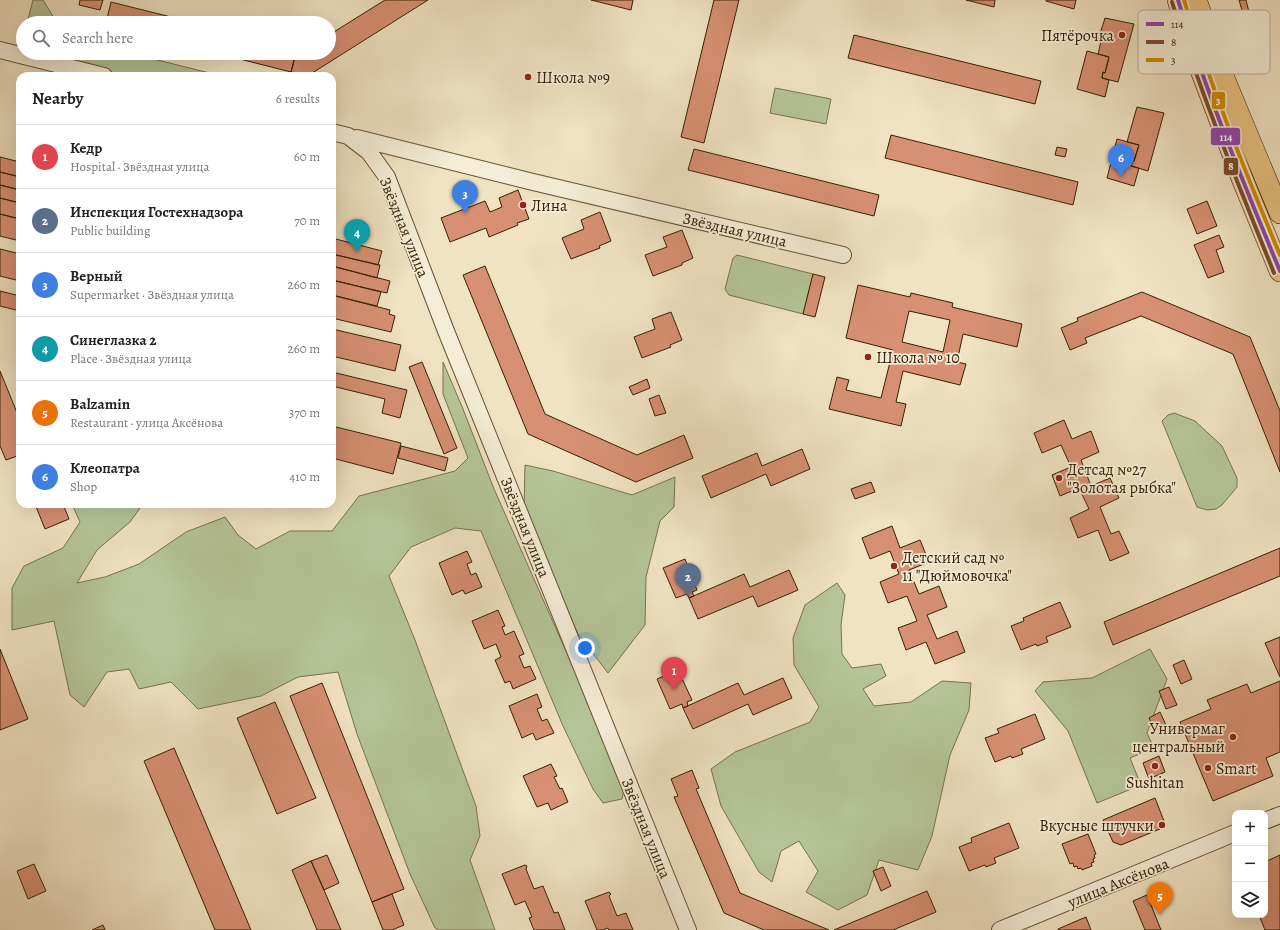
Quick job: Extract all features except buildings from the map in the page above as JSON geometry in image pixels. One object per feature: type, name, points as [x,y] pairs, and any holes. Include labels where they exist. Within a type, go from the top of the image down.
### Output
[{"type":"main road","points":[[1178,0],[1181,10]]},
{"type":"main road","points":[[1196,0],[1200,10]]},
{"type":"main road","points":[[1202,74],[1241,176],[1280,271]]},
{"type":"main road","points":[[1222,74],[1280,213]]},
{"type":"street","points":[[0,50],[16,54]]},
{"type":"street","points":[[40,60],[88,72]]},
{"type":"street","name":"Звёздная улица","points":[[336,133],[533,182],[843,255]]},
{"type":"street","name":"Звёздная улица","points":[[348,136],[370,152],[387,177],[446,331],[688,930]]},
{"type":"street","points":[[1268,820],[1280,815]]},
{"type":"street","name":"улица Аксёнова","points":[[1000,930],[1232,834]]},
{"type":"green space","points":[[33,0],[43,0],[53,16],[29,16]]},
{"type":"green space","points":[[39,60],[157,60],[206,72],[88,72]]},
{"type":"green space","points":[[775,88],[831,99],[826,124],[770,113]]},
{"type":"green space","points":[[737,255],[813,274],[803,314],[729,295],[725,289],[733,258]]},
{"type":"green space","points":[[443,362],[494,489],[625,784],[622,799],[603,803],[593,789],[563,726],[481,531],[455,528],[411,547],[389,576],[415,640],[476,806],[480,836],[470,860],[495,930],[439,930],[435,928],[410,874],[357,734],[338,672],[298,677],[261,696],[198,709],[171,682],[139,689],[129,669],[107,672],[84,707],[70,695],[54,621],[12,630],[12,588],[24,566],[63,548],[80,522],[74,508],[140,508],[130,522],[97,550],[77,583],[105,577],[139,564],[186,532],[225,517],[238,535],[256,549],[290,531],[332,531],[359,496],[455,471],[468,458],[443,394]]},
{"type":"green space","points":[[1174,413],[1195,421],[1222,446],[1237,478],[1237,487],[1222,505],[1216,509],[1207,510],[1197,507],[1162,421],[1168,415]]},
{"type":"green space","points":[[525,465],[553,471],[632,495],[675,477],[674,507],[660,521],[646,577],[645,625],[608,673],[578,634],[524,509]]},
{"type":"green space","points":[[837,583],[845,595],[841,625],[842,654],[852,668],[881,664],[886,676],[863,689],[874,706],[911,702],[942,681],[971,683],[969,710],[950,755],[932,836],[918,870],[879,860],[867,895],[838,910],[806,892],[818,871],[799,841],[781,851],[772,882],[759,872],[721,806],[711,769],[735,752],[810,722],[819,707],[794,665],[793,638],[805,605]]},
{"type":"green space","points":[[1150,649],[1167,679],[1147,733],[1154,748],[1130,758],[1141,785],[1097,803],[1068,731],[1035,691],[1043,682],[1092,678]]},
{"type":"transit line","name":"114","points":[[1178,0],[1181,10]]},
{"type":"transit line","name":"3","points":[[1184,0],[1187,10]]},
{"type":"transit line","name":"8","points":[[1172,2],[1175,10]]},
{"type":"transit line","name":"8","points":[[1197,74],[1274,273]]},
{"type":"transit line","name":"114","points":[[1203,74],[1239,170],[1280,271]]},
{"type":"transit line","name":"3","points":[[1208,74],[1280,255]]},
{"type":"place","name":"Пятёрочка","points":[[1122,35]]},
{"type":"place","name":"Школа №9","points":[[528,77]]},
{"type":"place","name":"Клеопатра","points":[[1121,177]]},
{"type":"place","name":"Лина","points":[[523,205]]},
{"type":"place","name":"Верный","points":[[465,213]]},
{"type":"place","name":"Синеглазка 2","points":[[357,252]]},
{"type":"place","name":"Школа № 10","points":[[868,357]]},
{"type":"place","name":"Детсад №27 \"Золотая рыбка\"","points":[[1059,478]]},
{"type":"place","name":"Детский сад № 11 \"Дюймовочка\"","points":[[894,566]]},
{"type":"place","name":"Инспекция Гостехнадзора","points":[[688,596]]},
{"type":"place","name":"Кедр","points":[[674,690]]},
{"type":"place","name":"Универмаг центральный","points":[[1233,737]]},
{"type":"place","name":"Sushitan","points":[[1155,766]]},
{"type":"place","name":"Smart","points":[[1208,768]]},
{"type":"place","name":"Вкусные штучки","points":[[1162,825]]},
{"type":"place","name":"Balzamin","points":[[1160,915]]}]
